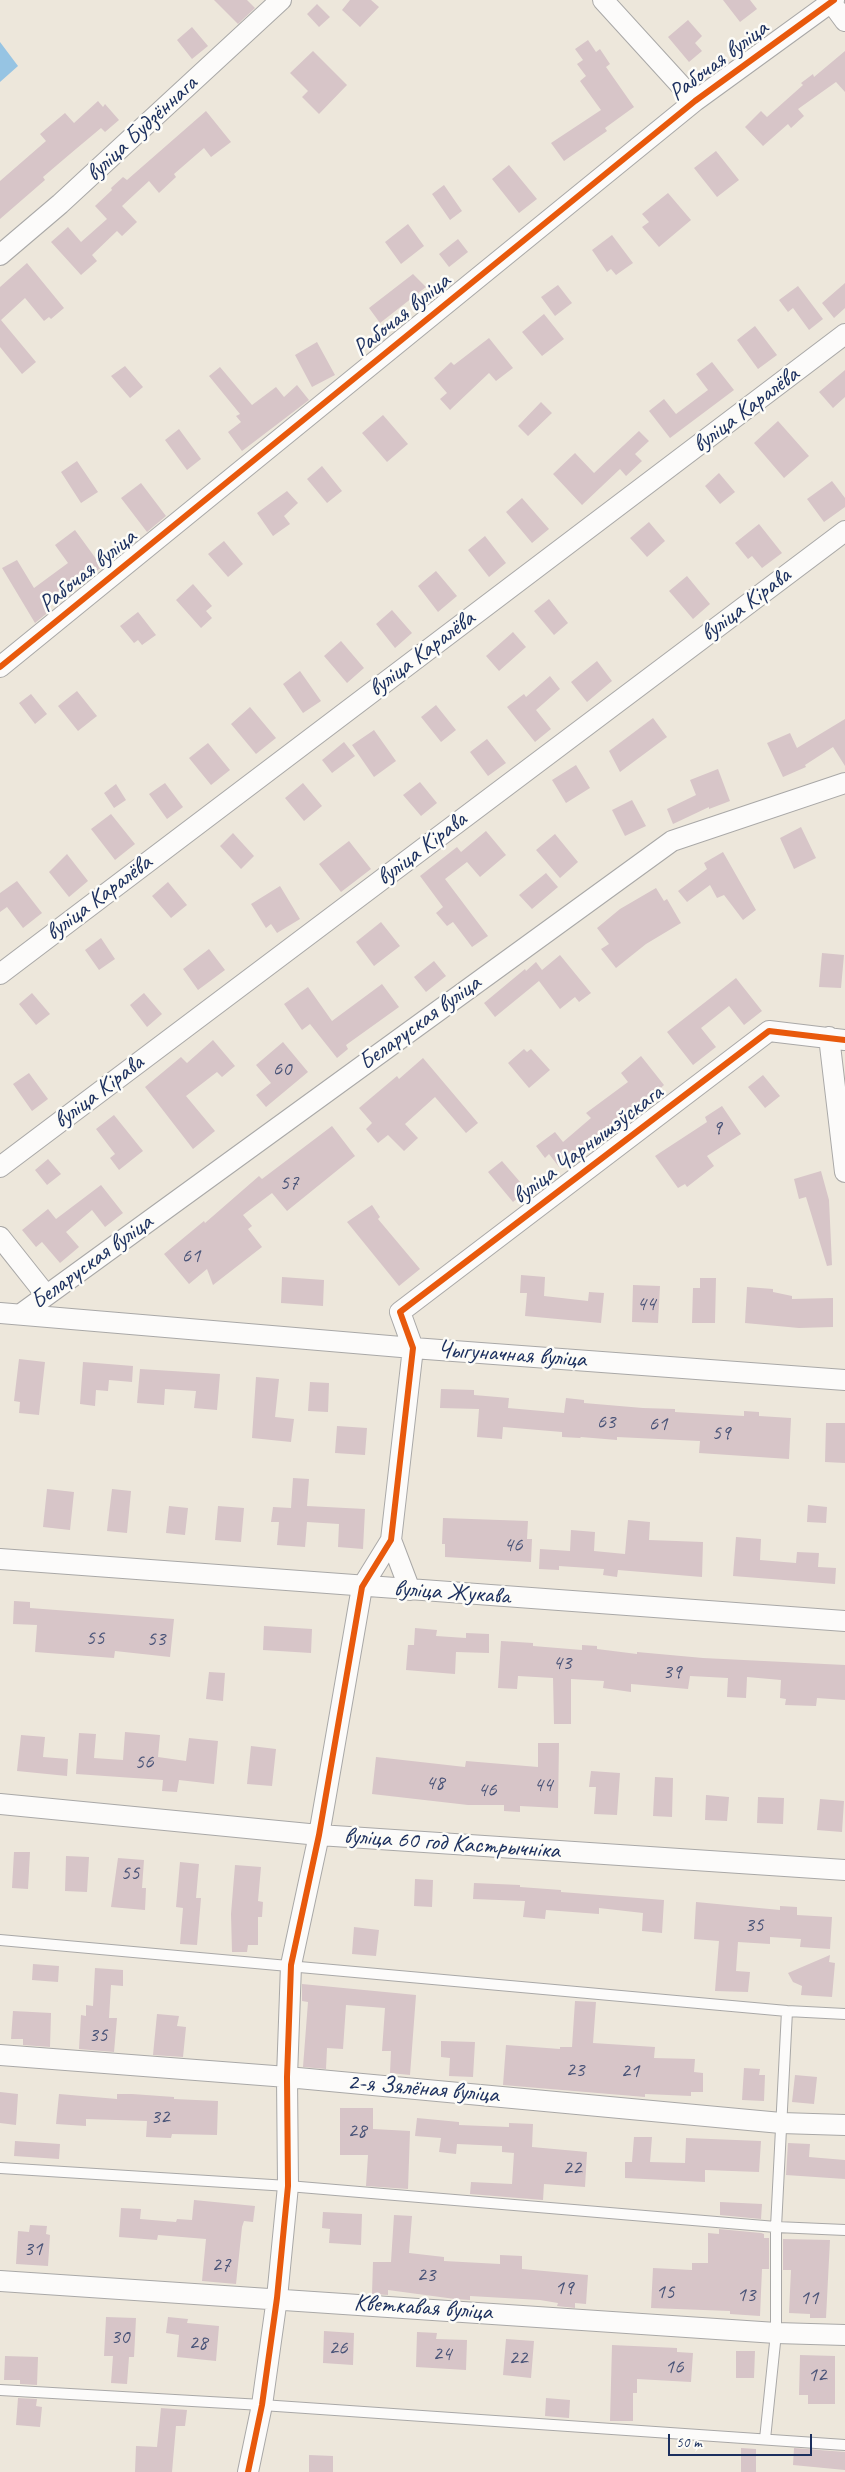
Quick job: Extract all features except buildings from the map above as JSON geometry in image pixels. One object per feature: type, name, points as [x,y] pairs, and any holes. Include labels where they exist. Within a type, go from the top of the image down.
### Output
[{"type":"street","name":"вуліца Будзённага","points":[[0,255],[60,204],[281,0]]},
{"type":"street","points":[[603,0],[695,101]]},
{"type":"street","points":[[833,1],[845,21]]},
{"type":"street","name":"Рабочая вуліца","points":[[0,667],[695,101],[833,1]]},
{"type":"street","name":"вуліца Каралёва","points":[[0,974],[845,334]]},
{"type":"street","name":"вуліца Кірава","points":[[0,1167],[845,531]]},
{"type":"street","name":"Беларуская вуліца","points":[[21,1314],[672,841],[845,783]]},
{"type":"street","name":"вуліца Чарнышэўскага","points":[[413,1348],[400,1312],[769,1031],[837,1039]]},
{"type":"street","points":[[837,1039],[845,1172]]},
{"type":"street","points":[[0,1237],[46,1294]]},
{"type":"street","name":"Чыгуначная вуліца","points":[[0,1313],[413,1348],[845,1380]]},
{"type":"street","points":[[248,2472],[262,2405],[277,2298],[288,2186],[287,2077],[291,1965],[319,1835],[362,1587],[391,1540],[413,1348]]},
{"type":"street","points":[[391,1540],[410,1590]]},
{"type":"street","name":"вуліца Жукава","points":[[0,1559],[362,1587],[845,1620]]},
{"type":"street","name":"вуліца 60 год Кастрычніка","points":[[0,1804],[319,1835],[845,1870]]},
{"type":"street","name":"2-я Зялёная вуліца","points":[[0,2056],[287,2077],[781,2123],[845,2125]]},
{"type":"street","name":"Кветкавая вуліца","points":[[0,2281],[277,2298],[776,2334],[845,2335]]},
{"type":"lane","points":[[0,1940],[786,2011],[845,2014]]},
{"type":"lane","points":[[765,2439],[776,2334],[776,2227],[786,2011]]},
{"type":"lane","points":[[0,2168],[288,2186],[776,2227],[845,2230]]},
{"type":"lane","points":[[0,2390],[262,2405],[845,2444]]},
{"type":"water","points":[[0,42],[18,66],[0,82]]},
{"type":"cycle path","points":[[0,667],[695,101],[834,0]]},
{"type":"cycle path","points":[[248,2472],[262,2405],[277,2298],[288,2186],[287,2077],[291,1965],[319,1835],[362,1587],[391,1540],[413,1348],[400,1312],[769,1031],[845,1040]]}]
